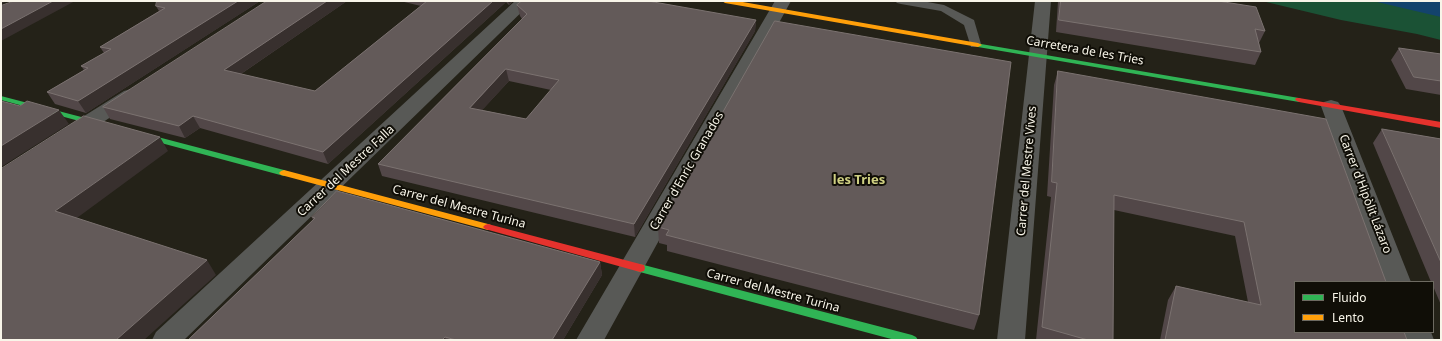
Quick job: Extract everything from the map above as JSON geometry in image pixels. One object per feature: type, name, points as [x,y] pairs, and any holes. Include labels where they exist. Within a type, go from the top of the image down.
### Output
[{"type":"street","name":"Carrer del Mestre Falla","points":[[166,340],[525,1]]},
{"type":"street","name":"Carretera de les Tries","points":[[725,1],[781,6],[975,44],[1441,125]]},
{"type":"street","name":"Carrer del Mestre Vives","points":[[1011,340],[1043,1]]},
{"type":"street","name":"Carrer d'Enric Granados","points":[[590,340],[781,6]]},
{"type":"street","points":[[58,142],[142,87]]},
{"type":"street","name":"Carrer del Mestre Turina","points":[[1,98],[912,340]]},
{"type":"street","name":"Carrer d'Hipòlit Lázaro","points":[[1332,106],[1398,281]]},
{"type":"lane","points":[[901,1],[944,8],[970,23],[975,44]]},
{"type":"green space","points":[[1262,1],[1441,1],[1441,40],[1341,20]]},
{"type":"water","points":[[1373,1],[1441,1],[1441,17]]},
{"type":"building","points":[[14,1],[53,1],[1,29],[1,6]]},
{"type":"building","points":[[157,1],[238,1],[78,101],[47,92],[88,68],[81,66],[111,49],[100,47],[165,8],[156,6]]},
{"type":"building","points":[[267,1],[327,1],[224,70],[315,91],[427,1],[493,1],[323,152],[193,116],[179,126],[103,107]]},
{"type":"building","points":[[522,1],[648,1],[756,20],[634,224],[378,164],[527,14],[517,5]],"holes":[[[506,69],[559,80],[526,119],[470,108]]]},
{"type":"building","points":[[1061,1],[1218,1],[1256,7],[1265,31],[1255,29],[1261,52],[1059,20]]},
{"type":"building","points":[[775,21],[1011,62],[979,315],[666,235],[669,230],[658,227]]},
{"type":"building","points":[[1399,48],[1441,54],[1441,81],[1414,77]]},
{"type":"building","points":[[1058,71],[1326,119],[1386,281],[1294,281],[1294,333],[1404,333],[1407,340],[1165,340],[1176,286],[1261,305],[1244,222],[1114,195],[1113,340],[1088,340],[1042,327],[1057,183],[1052,182]]},
{"type":"building","points":[[1,101],[20,106],[27,101],[59,110],[1,146]]},
{"type":"building","points":[[84,116],[160,137],[55,211],[207,260],[116,340],[1,340],[1,169]]},
{"type":"building","points":[[1382,129],[1441,139],[1441,262]]},
{"type":"building","points":[[337,191],[600,262],[552,340],[456,340],[445,337],[442,340],[188,340],[315,218],[312,217]]},
{"type":"traffic: fast","points":[[978,45],[1299,100]]},
{"type":"traffic: fast","points":[[1,98],[284,173]]},
{"type":"traffic: fast","points":[[640,268],[912,340]]},
{"type":"traffic: slow","points":[[725,1],[978,45]]},
{"type":"traffic: slow","points":[[284,173],[488,227]]},
{"type":"traffic: jam","points":[[1299,100],[1441,125]]},
{"type":"traffic: jam","points":[[488,227],[640,268]]},
{"type":"district","name":"les Tries","points":[[859,180]]}]
